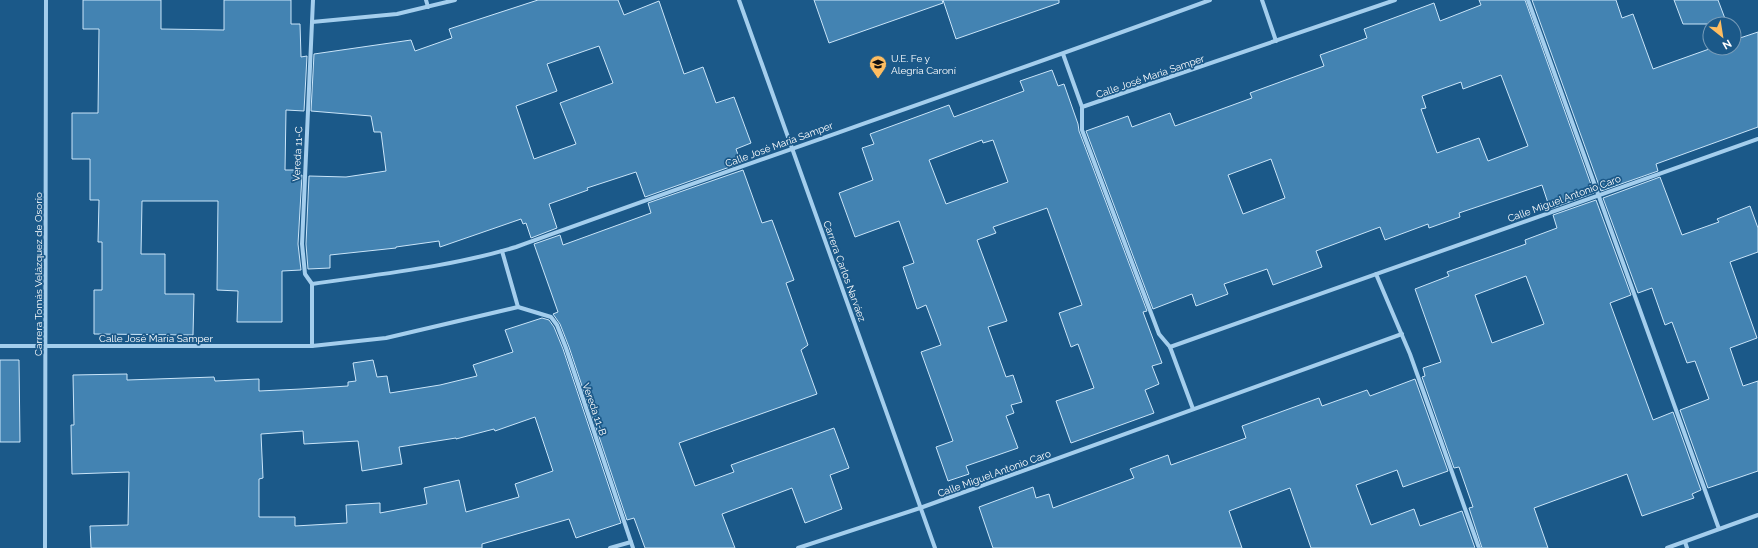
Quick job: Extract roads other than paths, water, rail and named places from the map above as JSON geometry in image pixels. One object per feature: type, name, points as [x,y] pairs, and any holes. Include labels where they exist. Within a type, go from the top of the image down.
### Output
[{"type":"street","name":"Carrera Tomás Velázquez de Osorio","points":[[45,548],[46,0]]},
{"type":"street","name":"Vereda 11-C","points":[[312,0],[302,244],[305,274],[312,284]]},
{"type":"street","points":[[426,0],[428,7]]},
{"type":"street","points":[[312,22],[375,17],[428,7],[454,0]]},
{"type":"street","name":"Carrera Carlos Narváez","points":[[739,0],[934,548]]},
{"type":"street","name":"Calle José María Samper","points":[[312,284],[441,265],[502,251],[1063,54],[1210,0]]},
{"type":"street","points":[[1262,0],[1276,41]]},
{"type":"street","name":"Calle José María Samper","points":[[1082,107],[1395,0]]},
{"type":"street","points":[[1528,0],[1719,529]]},
{"type":"street","points":[[1063,54],[1082,107],[1082,130],[1159,334],[1170,347],[1193,409]]},
{"type":"street","name":"Calle Miguel Antonio Caro","points":[[1170,347],[1598,194],[1758,139]]},
{"type":"street","points":[[502,251],[518,307]]},
{"type":"street","points":[[1376,274],[1402,334],[1479,548]]},
{"type":"street","points":[[312,284],[312,346]]},
{"type":"street","name":"Calle José María Samper","points":[[0,346],[312,346],[386,338],[518,307]]},
{"type":"street","name":"Vereda 11-B","points":[[518,307],[551,317],[557,325],[631,542]]},
{"type":"street","name":"Calle Miguel Antonio Caro","points":[[798,548],[920,508],[1402,334]]},
{"type":"street","points":[[1667,548],[1758,515]]},
{"type":"street","points":[[610,548],[631,542],[634,548]]},
{"type":"street","points":[[1685,542],[1687,548]]},
{"type":"place","name":"U.E. Fe y Alegría Caroní","points":[[878,79]]}]
